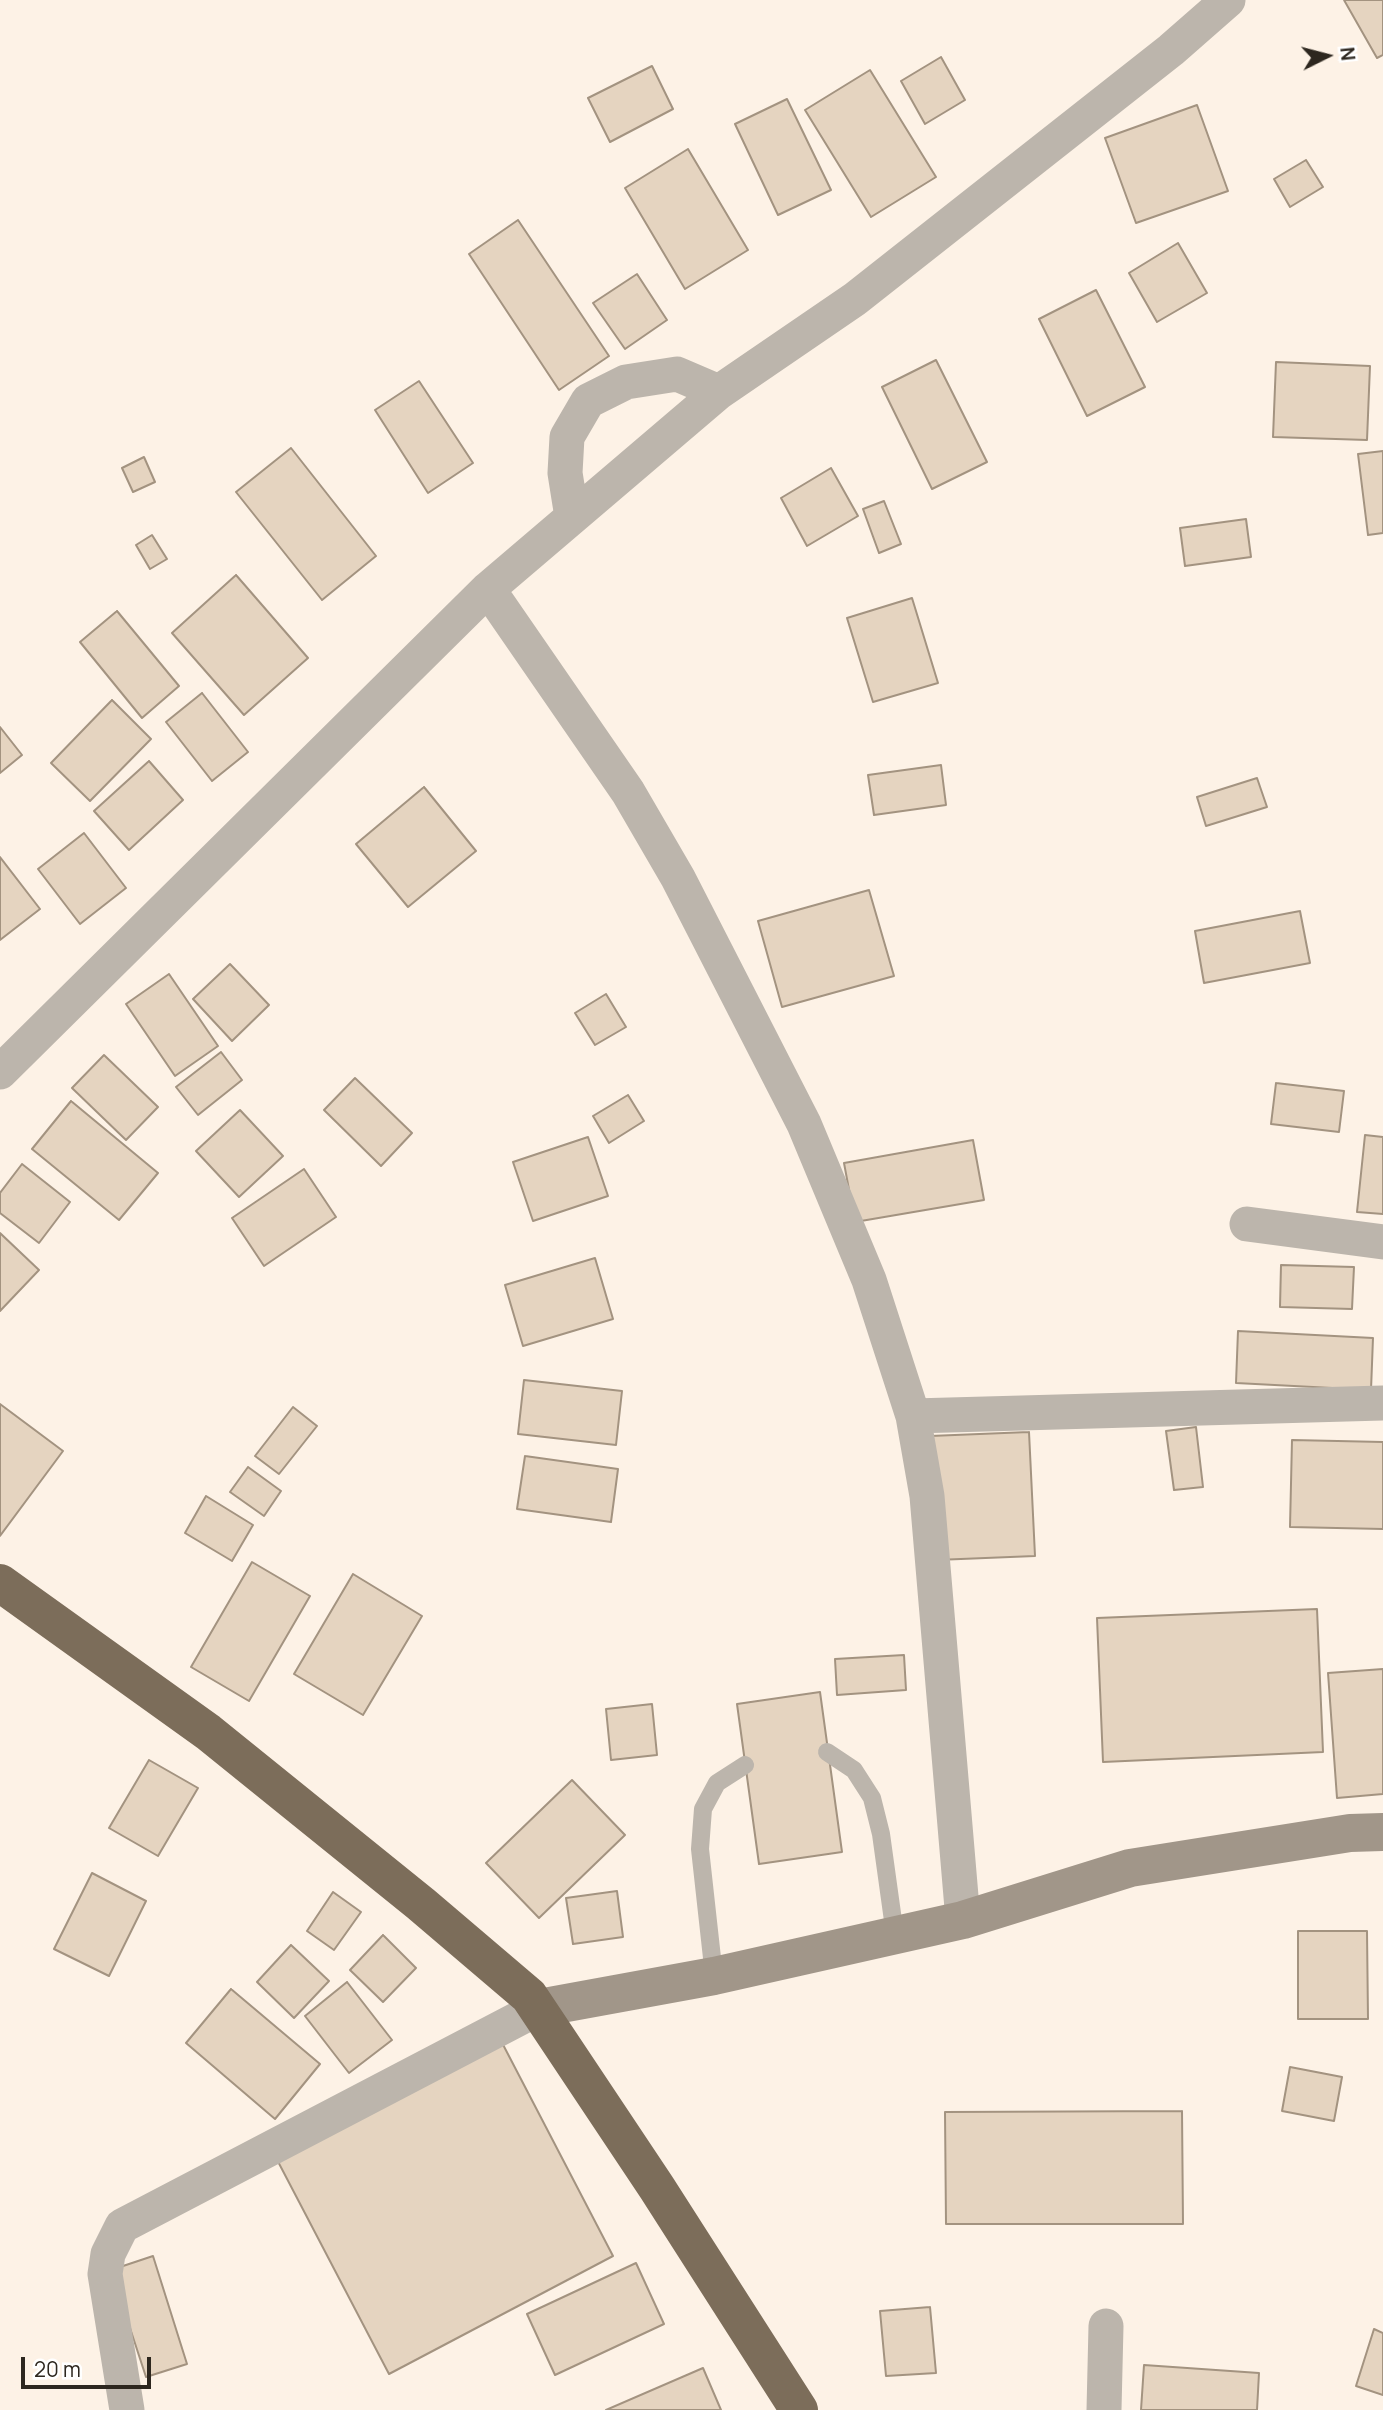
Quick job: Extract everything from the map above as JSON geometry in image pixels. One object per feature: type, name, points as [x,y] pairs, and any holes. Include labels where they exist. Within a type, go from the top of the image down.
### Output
[{"type":"highway","points":[[0,1583],[208,1732],[421,1903],[529,1996],[799,2410]]},
{"type":"street","points":[[0,1072],[488,589],[719,392],[855,299],[1171,50],[1228,0]]},
{"type":"street","points":[[572,517],[565,472],[567,437],[588,401],[626,382],[677,374],[719,392]]},
{"type":"street","points":[[488,589],[628,792],[685,890],[804,1124],[869,1280],[913,1416],[927,1496],[963,1920]]},
{"type":"street","points":[[1247,1224],[1383,1242]]},
{"type":"street","points":[[913,1416],[1383,1403]]},
{"type":"street","points":[[127,2410],[105,2274],[108,2254],[122,2225],[539,2008],[714,1976],[963,1920],[1130,1868],[1350,1833],[1383,1832]]},
{"type":"street","points":[[1104,2410],[1106,2326]]},
{"type":"lane","points":[[827,1752],[854,1770],[872,1798],[881,1834],[895,1935]]},
{"type":"lane","points":[[714,1976],[700,1849],[703,1809],[717,1783],[745,1765]]},
{"type":"building","points":[[1344,0],[1383,0],[1383,55],[1377,58]]},
{"type":"building","points":[[941,57],[965,100],[925,124],[901,81]]},
{"type":"building","points":[[652,66],[673,109],[610,142],[588,98]]},
{"type":"building","points":[[870,70],[936,177],[871,217],[805,110]]},
{"type":"building","points":[[787,99],[831,190],[778,215],[735,124]]},
{"type":"building","points":[[1197,105],[1228,191],[1136,223],[1105,138]]},
{"type":"building","points":[[688,149],[748,250],[685,289],[625,188]]},
{"type":"building","points":[[1306,160],[1323,187],[1290,207],[1274,179]]},
{"type":"building","points":[[518,220],[609,356],[559,390],[469,254]]},
{"type":"building","points":[[1178,243],[1207,293],[1157,322],[1129,273]]},
{"type":"building","points":[[637,274],[667,320],[625,349],[593,303]]},
{"type":"building","points":[[1096,290],[1145,387],[1087,416],[1039,319]]},
{"type":"building","points":[[936,360],[987,462],[932,489],[882,387]]},
{"type":"building","points":[[1276,362],[1370,366],[1367,440],[1273,437]]},
{"type":"building","points":[[419,381],[473,463],[428,493],[375,410]]},
{"type":"building","points":[[291,448],[376,556],[322,600],[236,492]]},
{"type":"building","points":[[1383,451],[1383,533],[1368,535],[1358,454]]},
{"type":"building","points":[[144,457],[155,482],[133,492],[122,468]]},
{"type":"building","points":[[831,468],[858,516],[807,546],[781,498]]},
{"type":"building","points":[[884,501],[901,544],[879,553],[863,509]]},
{"type":"building","points":[[1246,519],[1251,557],[1185,566],[1180,528]]},
{"type":"building","points":[[152,535],[167,559],[150,569],[136,545]]},
{"type":"building","points":[[236,575],[308,658],[244,715],[172,633]]},
{"type":"building","points":[[912,598],[938,683],[873,702],[847,618]]},
{"type":"building","points":[[117,611],[179,686],[142,718],[80,642]]},
{"type":"building","points":[[202,693],[248,752],[212,781],[166,722]]},
{"type":"building","points":[[112,700],[151,739],[90,801],[51,763]]},
{"type":"building","points":[[0,727],[22,755],[0,773]]},
{"type":"building","points":[[149,761],[183,800],[129,850],[94,811]]},
{"type":"building","points":[[941,765],[946,805],[874,815],[868,775]]},
{"type":"building","points":[[1257,778],[1267,807],[1206,826],[1197,797]]},
{"type":"building","points":[[424,787],[476,851],[408,907],[356,844]]},
{"type":"building","points":[[84,833],[126,888],[80,924],[38,869]]},
{"type":"building","points":[[0,857],[40,909],[0,940]]},
{"type":"building","points":[[869,890],[894,976],[782,1007],[758,921]]},
{"type":"building","points":[[1300,911],[1310,963],[1204,983],[1195,931]]},
{"type":"building","points":[[230,964],[269,1005],[232,1041],[193,999]]},
{"type":"building","points":[[169,974],[218,1046],[175,1076],[126,1004]]},
{"type":"building","points":[[606,994],[626,1027],[595,1045],[575,1013]]},
{"type":"building","points":[[221,1052],[242,1080],[198,1115],[176,1087]]},
{"type":"building","points":[[104,1055],[158,1107],[126,1140],[72,1088]]},
{"type":"building","points":[[355,1078],[412,1133],[381,1166],[324,1110]]},
{"type":"building","points":[[1276,1083],[1344,1091],[1339,1132],[1271,1124]]},
{"type":"building","points":[[628,1095],[644,1121],[609,1143],[593,1116]]},
{"type":"building","points":[[71,1101],[158,1173],[119,1220],[32,1149]]},
{"type":"building","points":[[240,1110],[283,1156],[239,1197],[196,1151]]},
{"type":"building","points":[[1365,1135],[1383,1137],[1383,1214],[1357,1212]]},
{"type":"building","points":[[588,1137],[608,1196],[533,1221],[513,1162]]},
{"type":"building","points":[[973,1140],[984,1200],[855,1222],[844,1163]]},
{"type":"building","points":[[22,1164],[70,1202],[39,1243],[0,1213],[0,1193]]},
{"type":"building","points":[[304,1169],[336,1217],[264,1266],[232,1218]]},
{"type":"building","points":[[0,1233],[39,1270],[0,1311]]},
{"type":"building","points":[[595,1258],[613,1319],[523,1346],[505,1285]]},
{"type":"building","points":[[1281,1265],[1354,1267],[1352,1309],[1280,1307]]},
{"type":"building","points":[[1238,1331],[1373,1338],[1371,1390],[1236,1383]]},
{"type":"building","points":[[524,1380],[622,1391],[616,1445],[518,1434]]},
{"type":"building","points":[[0,1404],[63,1451],[0,1536]]},
{"type":"building","points":[[293,1407],[317,1426],[279,1474],[255,1456]]},
{"type":"building","points":[[1196,1427],[1203,1487],[1174,1490],[1166,1431]]},
{"type":"building","points":[[1029,1432],[1035,1556],[936,1560],[930,1436]]},
{"type":"building","points":[[1292,1440],[1383,1442],[1383,1529],[1290,1527]]},
{"type":"building","points":[[525,1456],[618,1469],[611,1522],[517,1509]]},
{"type":"building","points":[[248,1467],[281,1491],[264,1516],[230,1492]]},
{"type":"building","points":[[206,1496],[253,1525],[232,1561],[185,1533]]},
{"type":"building","points":[[252,1562],[310,1596],[249,1701],[191,1667]]},
{"type":"building","points":[[353,1574],[422,1616],[363,1715],[294,1674]]},
{"type":"building","points":[[1317,1609],[1323,1752],[1103,1762],[1097,1618]]},
{"type":"building","points":[[904,1655],[906,1690],[837,1695],[835,1659]]},
{"type":"building","points":[[1383,1669],[1383,1794],[1337,1798],[1328,1673]]},
{"type":"building","points":[[820,1692],[842,1852],[759,1864],[737,1704]]},
{"type":"building","points":[[652,1704],[657,1755],[611,1760],[606,1709]]},
{"type":"building","points":[[149,1760],[198,1788],[158,1856],[109,1828]]},
{"type":"building","points":[[572,1780],[625,1835],[539,1918],[486,1863]]},
{"type":"building","points":[[92,1873],[146,1901],[109,1976],[54,1949]]},
{"type":"building","points":[[617,1891],[623,1937],[573,1944],[566,1898]]},
{"type":"building","points":[[333,1892],[361,1912],[334,1950],[307,1931]]},
{"type":"building","points":[[1298,1931],[1367,1931],[1368,2019],[1298,2019]]},
{"type":"building","points":[[383,1935],[416,1968],[383,2002],[350,1970]]},
{"type":"building","points":[[291,1945],[329,1981],[294,2018],[257,1982]]},
{"type":"building","points":[[347,1982],[392,2040],[349,2073],[305,2016]]},
{"type":"building","points":[[231,1989],[320,2064],[275,2119],[186,2043]]},
{"type":"building","points":[[498,2035],[613,2256],[389,2374],[273,2152]]},
{"type":"building","points":[[1290,2067],[1342,2077],[1334,2121],[1282,2111]]},
{"type":"building","points":[[1182,2111],[1183,2224],[946,2224],[945,2112]]},
{"type":"building","points":[[153,2256],[187,2364],[146,2377],[111,2270]]},
{"type":"building","points":[[636,2263],[664,2324],[555,2375],[527,2314]]},
{"type":"building","points":[[930,2307],[936,2373],[886,2376],[880,2311]]},
{"type":"building","points":[[1374,2329],[1383,2333],[1383,2395],[1356,2386]]},
{"type":"building","points":[[1144,2365],[1259,2373],[1257,2410],[1141,2410]]},
{"type":"building","points":[[703,2368],[721,2410],[606,2410]]}]
